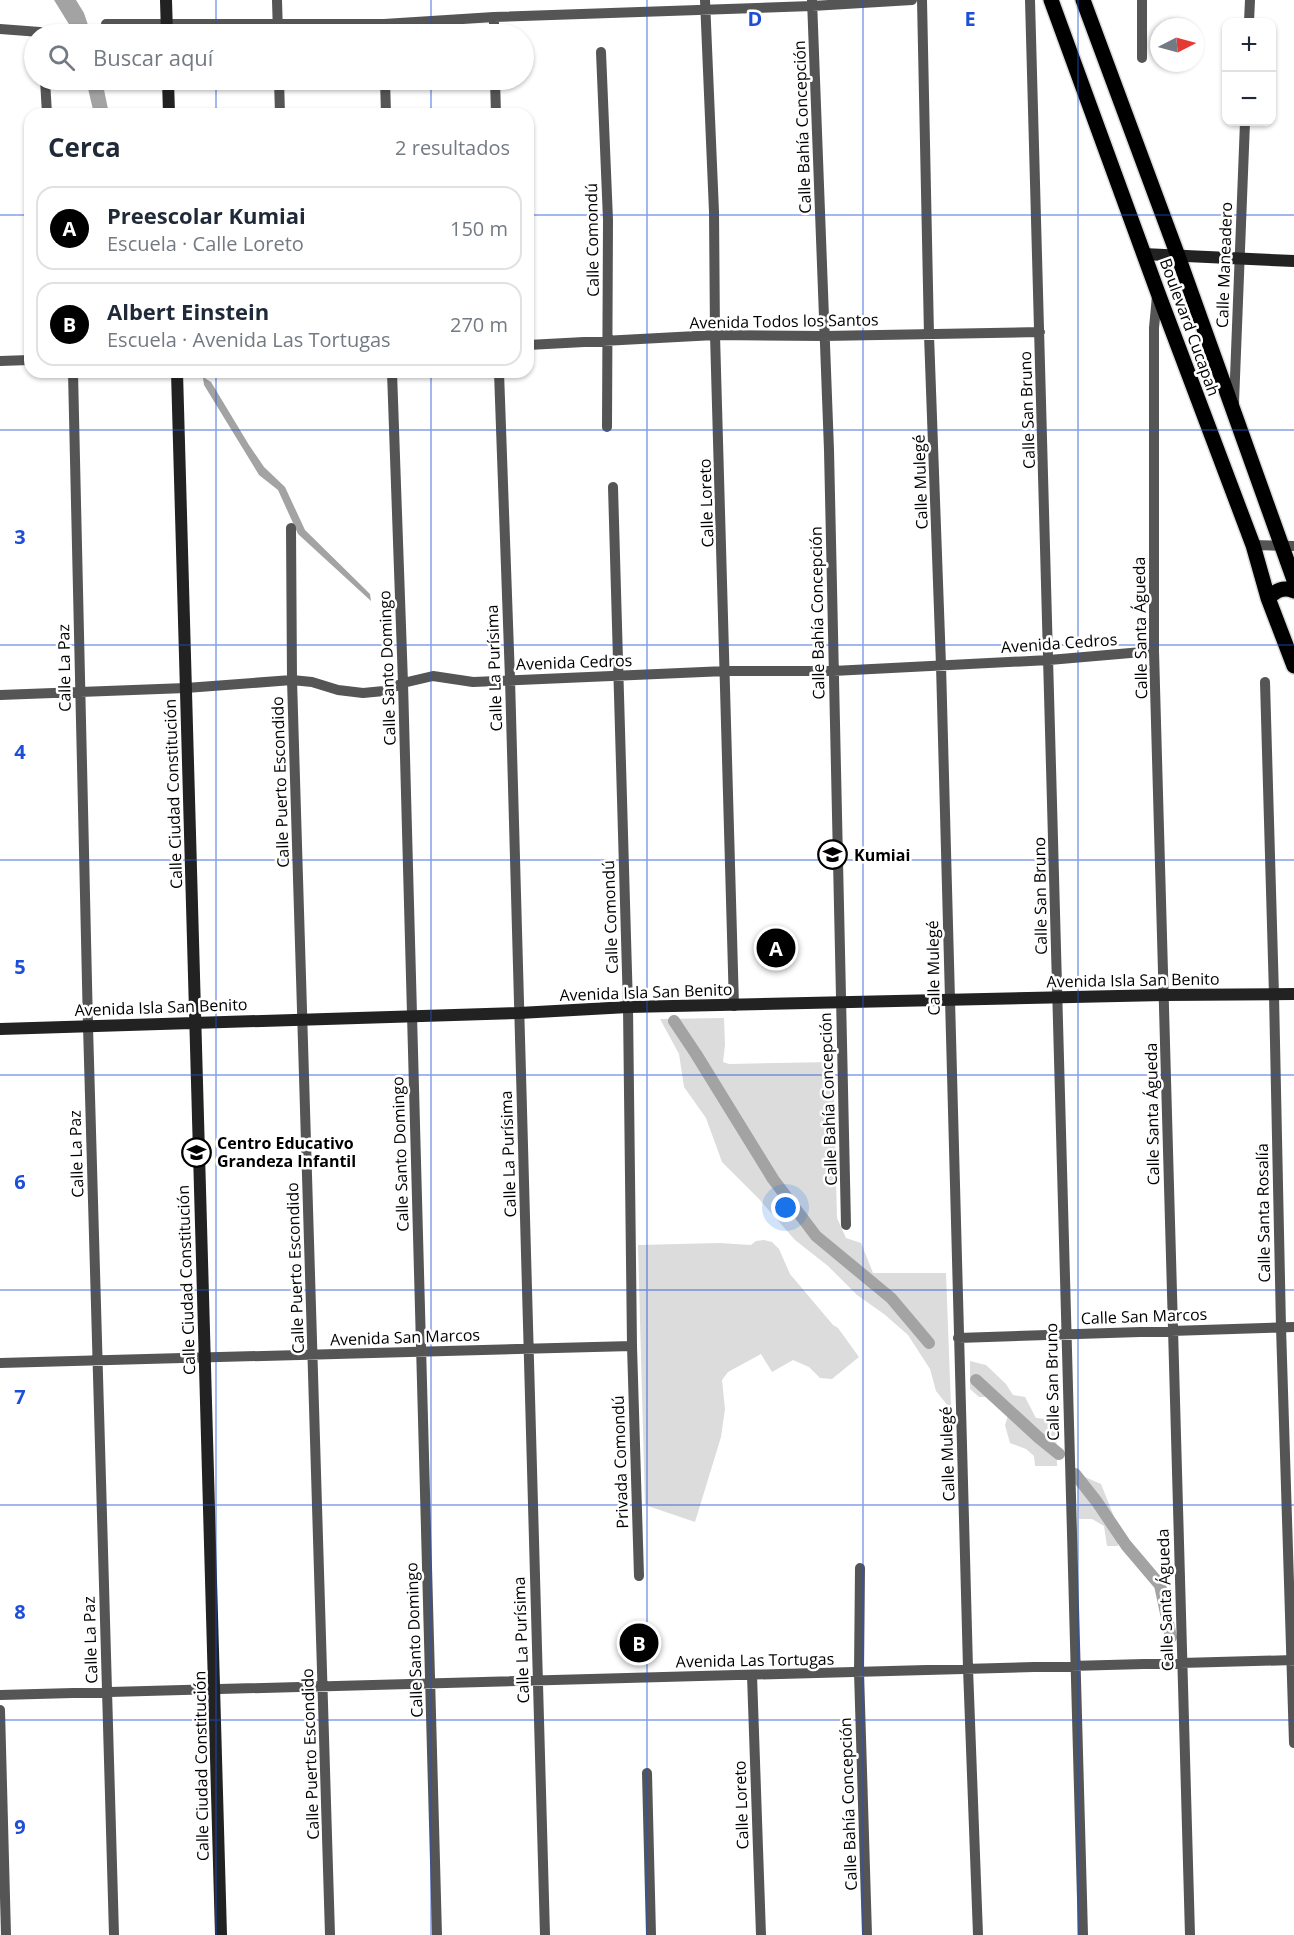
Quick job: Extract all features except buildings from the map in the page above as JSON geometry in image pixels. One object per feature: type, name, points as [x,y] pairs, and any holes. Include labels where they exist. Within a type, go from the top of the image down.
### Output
[{"type":"main road","name":"Boulevard Cucapah","points":[[1051,0],[1143,254],[1253,545],[1268,598],[1294,666]]},
{"type":"main road","name":"Boulevard Cucapah","points":[[1083,0],[1233,410],[1289,546],[1294,580]]},
{"type":"main road","points":[[1268,598],[1277,591],[1288,588],[1294,591]]},
{"type":"street","points":[[166,0],[167,24]]},
{"type":"street","points":[[277,0],[278,24]]},
{"type":"street","points":[[430,24],[494,17],[642,13],[705,4],[912,0]]},
{"type":"street","name":"Calle Mulegé","points":[[922,0],[929,335],[941,665],[958,1338],[978,1935]]},
{"type":"street","name":"Calle San Bruno","points":[[1030,0],[1083,1935]]},
{"type":"street","points":[[1142,0],[1142,58]]},
{"type":"street","points":[[1249,18],[1250,0]]},
{"type":"street","name":"Calle Bahía Concepción","points":[[812,3],[829,450],[846,1225]]},
{"type":"street","name":"Calle Loreto","points":[[705,4],[714,212],[715,335],[734,1006]]},
{"type":"street","points":[[494,17],[494,24]]},
{"type":"street","points":[[0,29],[24,31]]},
{"type":"street","name":"Calle Comondú","points":[[601,52],[608,220],[607,427]]},
{"type":"street","points":[[46,90],[47,108]]},
{"type":"street","points":[[168,90],[169,108]]},
{"type":"street","points":[[279,90],[280,108]]},
{"type":"street","points":[[385,90],[386,108]]},
{"type":"street","points":[[495,90],[496,108]]},
{"type":"street","name":"Calle Maneadero","points":[[1233,410],[1245,126]]},
{"type":"street","points":[[1143,254],[1294,261]]},
{"type":"street","name":"Calle Santa Águeda","points":[[1158,293],[1154,328],[1154,651],[1190,1935]]},
{"type":"street","name":"Avenida Todos los Santos","points":[[534,345],[715,335],[824,336],[1040,332]]},
{"type":"street","points":[[0,361],[24,360]]},
{"type":"street","name":"Calle La Paz","points":[[73,378],[88,1026],[114,1935]]},
{"type":"street","name":"Calle Ciudad Constitución","points":[[177,378],[221,1935]]},
{"type":"street","name":"Calle Santo Domingo","points":[[392,378],[403,683],[437,1935]]},
{"type":"street","name":"Calle La Purísima","points":[[499,378],[510,679],[545,1935]]},
{"type":"street","name":"Calle Comondú","points":[[613,487],[628,1007],[632,1346]]},
{"type":"street","name":"Calle Puerto Escondido","points":[[291,528],[292,680],[330,1935]]},
{"type":"street","points":[[1253,545],[1289,546]]},
{"type":"street","name":"Avenida Cedros","points":[[0,695],[186,688],[292,680],[312,681],[338,690],[363,693],[384,691],[403,683],[433,676],[473,682],[726,671],[833,671],[1049,660],[1154,651]]},
{"type":"street","name":"Calle Santa Rosalía","points":[[1265,682],[1294,1743]]},
{"type":"street","name":"Avenida Isla San Benito","points":[[0,1029],[519,1013],[628,1007],[1294,994]]},
{"type":"street","name":"Calle San Marcos","points":[[958,1338],[1294,1327]]},
{"type":"street","name":"Avenida San Marcos","points":[[0,1363],[632,1346]]},
{"type":"street","name":"Privada Comondú","points":[[632,1346],[639,1576]]},
{"type":"street","name":"Calle Bahía Concepción","points":[[860,1568],[859,1672],[867,1935]]},
{"type":"street","name":"Avenida Las Tortugas","points":[[0,1695],[1293,1660]]},
{"type":"street","name":"Calle Loreto","points":[[752,1675],[761,1935]]},
{"type":"street","points":[[0,1710],[6,1935]]},
{"type":"street","points":[[647,1773],[651,1935]]},
{"type":"shaded area","points":[[54,0],[76,0],[88,24],[69,24]]},
{"type":"shaded area","points":[[88,90],[104,90],[108,108],[93,108]]},
{"type":"shaded area","points":[[203,378],[211,382],[264,467],[285,487],[305,530],[370,594],[371,601],[298,534],[278,490],[259,475],[204,385]]},
{"type":"shaded area","points":[[724,1018],[723,1062],[729,1064],[833,1062],[837,1218],[846,1238],[861,1243],[873,1273],[946,1273],[951,1407],[936,1391],[930,1369],[908,1335],[857,1295],[828,1266],[795,1240],[722,1162],[706,1118],[684,1087],[679,1054],[660,1019]]},
{"type":"shaded area","points":[[756,1241],[772,1242],[779,1249],[790,1274],[838,1328],[859,1357],[832,1379],[820,1378],[809,1367],[793,1360],[772,1372],[761,1354],[728,1372],[722,1380],[725,1409],[721,1437],[695,1522],[645,1505],[638,1245],[720,1243],[751,1245]]},
{"type":"shaded area","points":[[970,1361],[986,1365],[1006,1384],[1013,1395],[1025,1397],[1036,1418],[1056,1420],[1057,1466],[1035,1466],[1034,1456],[1026,1449],[1010,1443],[1005,1425],[1008,1416],[989,1397],[979,1397],[970,1389]]},
{"type":"shaded area","points":[[1078,1474],[1101,1484],[1119,1529],[1118,1546],[1107,1546],[1104,1526],[1092,1519],[1079,1519]]},
{"type":"waterway","points":[[674,1021],[773,1179],[816,1236],[891,1298],[929,1343]]},
{"type":"waterway","points":[[976,1380],[1059,1454]]},
{"type":"waterway","points":[[1075,1474],[1126,1545],[1160,1585],[1171,1637]]},
{"type":"place","name":"Kumiai","points":[[833,855]]},
{"type":"place","name":"Preescolar Kumiai","points":[[776,948]]},
{"type":"place","name":"Centro Educativo Grandeza Infantil","points":[[196,1152]]},
{"type":"place","name":"Albert Einstein","points":[[639,1643]]}]
